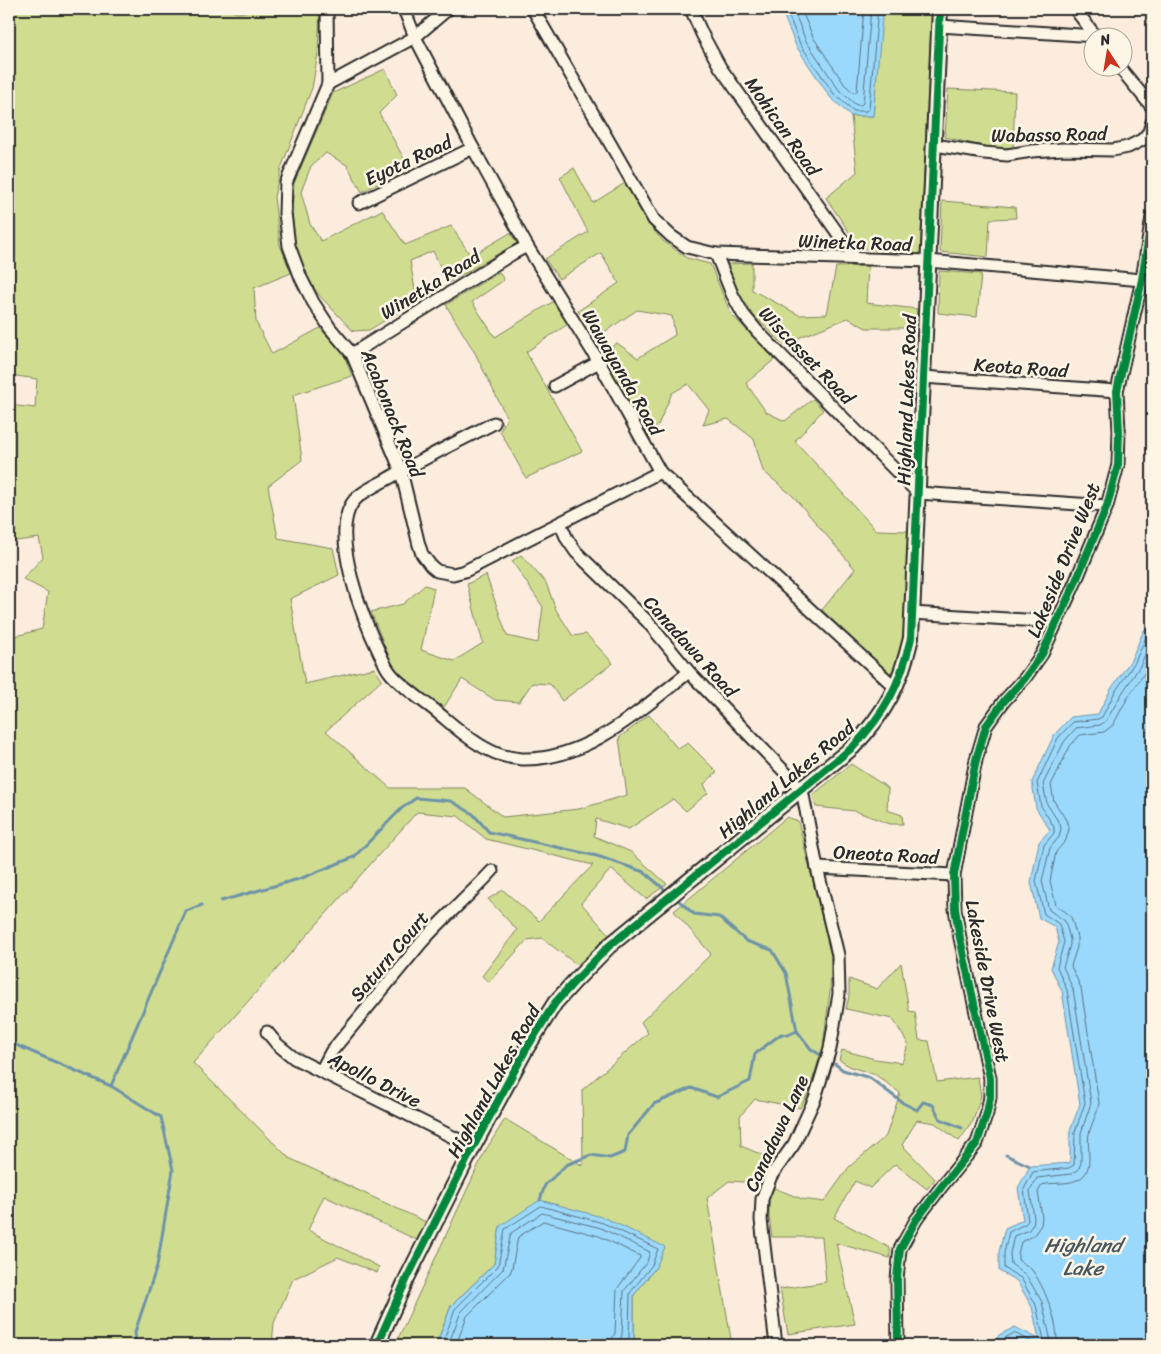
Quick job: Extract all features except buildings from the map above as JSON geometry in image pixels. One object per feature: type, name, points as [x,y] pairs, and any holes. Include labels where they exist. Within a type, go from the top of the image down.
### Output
[{"type":"street","name":"Acabonack Road","points":[[327,9],[328,84],[286,183],[285,213],[289,246],[301,278],[313,302],[330,328],[352,354],[401,471],[419,545],[426,560],[437,571],[453,574],[465,571],[660,472]]},
{"type":"street","name":"Wawayanda Road","points":[[404,9],[415,37],[527,246],[598,362],[660,472],[896,688]]},
{"type":"street","points":[[328,84],[415,37],[448,9]]},
{"type":"street","points":[[533,9],[654,220],[671,236],[687,247],[716,254]]},
{"type":"street","name":"Mohican Road","points":[[692,9],[702,34],[720,67],[856,258]]},
{"type":"street","name":"Highland Lakes Road","points":[[377,1345],[473,1148],[526,1049],[555,1003],[609,946],[853,747],[880,716],[896,688],[911,638],[940,9]]},
{"type":"street","points":[[1075,9],[1089,28]]},
{"type":"street","points":[[940,26],[1084,36]]},
{"type":"street","points":[[1128,78],[1152,108]]},
{"type":"street","name":"Wabasso Road","points":[[935,145],[1007,155],[1064,149],[1113,150],[1128,147],[1142,140],[1149,132],[1152,122]]},
{"type":"street","name":"Eyota Road","points":[[359,203],[473,148]]},
{"type":"street","name":"Lakeside Drive West","points":[[898,1345],[897,1279],[900,1249],[916,1220],[977,1143],[990,1097],[990,1078],[955,909],[954,875],[976,760],[986,726],[1042,654],[1075,583],[1107,506],[1118,465],[1117,391],[1142,280],[1152,217]]},
{"type":"street","name":"Winetka Road","points":[[352,354],[527,246]]},
{"type":"street","name":"Winetka Road","points":[[716,254],[928,261],[1142,280]]},
{"type":"street","name":"Wiscasset Road","points":[[716,254],[732,294],[743,314],[757,331],[918,493]]},
{"type":"street","points":[[555,386],[598,362]]},
{"type":"street","name":"Keota Road","points":[[923,377],[1117,391]]},
{"type":"street","points":[[494,423],[401,471],[357,497],[348,512],[345,528],[346,544],[355,592],[369,630],[389,672],[405,687],[488,750],[505,757],[523,759],[550,756],[578,748],[606,735],[690,672]]},
{"type":"street","points":[[918,493],[1107,506]]},
{"type":"street","name":"Canadawa Road","points":[[560,523],[576,552],[647,621],[690,672],[802,790]]},
{"type":"street","points":[[912,613],[1056,622]]},
{"type":"street","name":"Canadawa Lane","points":[[776,1345],[761,1220],[762,1199],[771,1176],[794,1144],[815,1098],[830,1049],[839,994],[838,955],[817,868],[802,790]]},
{"type":"street","name":"Oneota Road","points":[[817,868],[954,875]]},
{"type":"street","name":"Saturn Court","points":[[321,1071],[331,1052],[420,942],[492,871]]},
{"type":"street","name":"Apollo Drive","points":[[267,1032],[277,1044],[294,1058],[473,1148]]},
{"type":"green space","points":[[9,9],[227,9],[238,13],[259,9],[320,9],[318,53],[312,88],[281,168],[274,197],[280,245],[291,273],[254,288],[256,322],[272,354],[320,328],[344,355],[352,376],[293,395],[302,460],[268,486],[278,538],[333,548],[339,575],[290,599],[305,684],[374,668],[382,680],[326,731],[390,788],[465,788],[503,817],[579,809],[627,795],[619,738],[649,715],[678,749],[688,743],[717,772],[704,784],[708,793],[686,811],[673,799],[629,829],[596,819],[594,836],[631,852],[667,884],[646,899],[611,869],[581,903],[610,936],[577,965],[542,938],[527,940],[489,982],[482,976],[517,930],[488,899],[503,890],[539,921],[593,865],[486,839],[458,816],[417,812],[193,1063],[289,1158],[426,1222],[417,1240],[324,1196],[308,1230],[379,1267],[377,1273],[338,1257],[293,1279],[274,1323],[272,1345],[9,1345],[9,636],[12,637],[42,629],[48,592],[23,579],[43,557],[39,538],[9,542],[9,405],[35,408],[37,379],[9,375],[12,322],[9,306]]},
{"type":"green space","points":[[882,9],[932,9],[920,255],[860,248],[826,198],[857,172],[851,116],[873,116]]},
{"type":"green space","points":[[385,69],[397,95],[379,113],[409,168],[362,192],[347,165],[326,153],[311,166],[301,192],[310,224],[321,241],[382,210],[405,245],[451,226],[471,256],[510,233],[517,243],[448,283],[433,251],[410,261],[417,301],[369,330],[353,331],[319,295],[307,277],[295,245],[292,212],[294,183],[333,93]]},
{"type":"green space","points":[[948,89],[1015,92],[1013,148],[990,148],[945,137]]},
{"type":"green space","points":[[574,168],[593,203],[625,183],[646,221],[663,241],[687,258],[710,264],[731,314],[775,359],[746,383],[766,412],[785,421],[813,399],[823,410],[795,441],[876,530],[908,531],[903,638],[894,671],[888,673],[822,610],[855,569],[793,496],[763,471],[754,439],[728,419],[703,425],[709,410],[688,384],[672,393],[658,425],[648,437],[602,354],[617,343],[638,358],[675,335],[672,316],[637,310],[597,337],[578,311],[619,283],[601,253],[559,279],[545,259],[588,232],[560,177]]},
{"type":"green space","points":[[942,201],[1015,207],[1016,218],[990,219],[988,257],[940,252]]},
{"type":"green space","points":[[752,263],[752,290],[799,315],[827,314],[836,267],[868,266],[866,303],[917,309],[916,328],[866,328],[848,318],[783,344],[750,312],[737,289],[727,264]]},
{"type":"green space","points":[[939,271],[981,274],[977,317],[938,313]]},
{"type":"green space","points":[[499,272],[504,280],[472,302],[495,337],[554,301],[568,324],[526,352],[582,451],[526,478],[500,431],[507,418],[475,353],[446,305]]},
{"type":"green space","points":[[521,555],[546,583],[556,610],[573,636],[586,634],[613,663],[562,701],[550,684],[532,683],[519,702],[495,700],[462,679],[444,707],[421,694],[393,667],[371,612],[403,604],[425,585],[434,588],[421,650],[454,661],[483,643],[467,584],[486,575],[507,636],[538,643],[543,607],[512,561]]},
{"type":"green space","points":[[851,764],[888,788],[887,810],[902,815],[903,824],[890,824],[855,811],[816,807],[813,795]]},
{"type":"green space","points":[[787,817],[798,821],[831,955],[830,991],[823,1046],[809,1092],[800,1108],[755,1099],[740,1116],[741,1146],[772,1159],[757,1183],[729,1181],[707,1198],[732,1345],[629,1345],[634,1339],[634,1295],[656,1267],[500,1226],[494,1264],[451,1306],[436,1345],[399,1345],[397,1341],[484,1153],[505,1119],[583,1166],[582,1090],[648,1033],[641,1022],[711,954],[674,911]]},
{"type":"green space","points":[[901,963],[909,1011],[915,1012],[919,1040],[929,1041],[937,1082],[978,1077],[981,1096],[973,1121],[959,1141],[935,1123],[917,1120],[902,1145],[935,1179],[927,1189],[895,1164],[870,1188],[855,1181],[834,1218],[890,1248],[890,1258],[836,1243],[855,1324],[788,1334],[780,1289],[826,1282],[822,1237],[772,1237],[769,1199],[774,1188],[802,1199],[824,1202],[849,1167],[886,1136],[900,1093],[876,1075],[851,1067],[839,1060],[842,1050],[875,1059],[902,1063],[908,1044],[893,1019],[846,1009],[849,996],[849,979],[877,989]]},
{"type":"water","points":[[781,9],[883,9],[873,116],[851,116],[830,97],[796,46]]},
{"type":"water","name":"Highland Lake","points":[[1152,623],[1152,1345],[993,1345],[999,1335],[1015,1327],[1039,1339],[1032,1307],[1017,1281],[999,1271],[999,1252],[1005,1228],[1023,1220],[1018,1188],[1030,1166],[1070,1163],[1070,1131],[1080,1104],[1062,991],[1051,968],[1059,942],[1055,927],[1039,918],[1031,882],[1039,842],[1050,830],[1036,808],[1032,782],[1054,735],[1071,717],[1098,714],[1111,689],[1131,660],[1144,630]]},
{"type":"water","points":[[540,1200],[605,1218],[665,1247],[656,1267],[634,1295],[634,1339],[629,1345],[436,1345],[451,1306],[494,1264],[500,1226]]},
{"type":"waterway","points":[[221,901],[302,878],[354,857],[402,808],[416,798],[451,801],[473,814],[489,832],[597,856],[644,872],[664,889]]},
{"type":"waterway","points":[[679,901],[694,914],[719,917],[746,941],[772,950],[786,973],[797,1031],[811,1049],[819,1054]]},
{"type":"waterway","points":[[9,1042],[111,1086],[186,911],[202,905]]},
{"type":"waterway","points":[[540,1200],[545,1185],[566,1165],[591,1155],[610,1158],[625,1152],[628,1135],[654,1104],[691,1088],[717,1097],[750,1081],[755,1054],[781,1034],[788,1035],[797,1031]]},
{"type":"waterway","points":[[835,1064],[843,1070],[870,1078],[903,1103],[917,1110],[923,1102],[933,1105],[940,1119],[962,1128]]},
{"type":"waterway","points":[[111,1086],[161,1117],[173,1170],[157,1266],[135,1332],[136,1345]]},
{"type":"waterway","points":[[1006,1155],[1030,1166]]},
{"type":"cycle path","points":[[377,1345],[407,1278],[473,1147],[526,1049],[555,1003],[609,946],[853,747],[883,710],[897,684],[911,638],[940,9]]},
{"type":"cycle path","points":[[898,1345],[897,1279],[900,1249],[916,1220],[977,1143],[990,1097],[990,1078],[955,909],[954,875],[976,760],[986,726],[1042,654],[1075,583],[1107,506],[1118,465],[1117,391],[1142,280],[1152,217]]}]
